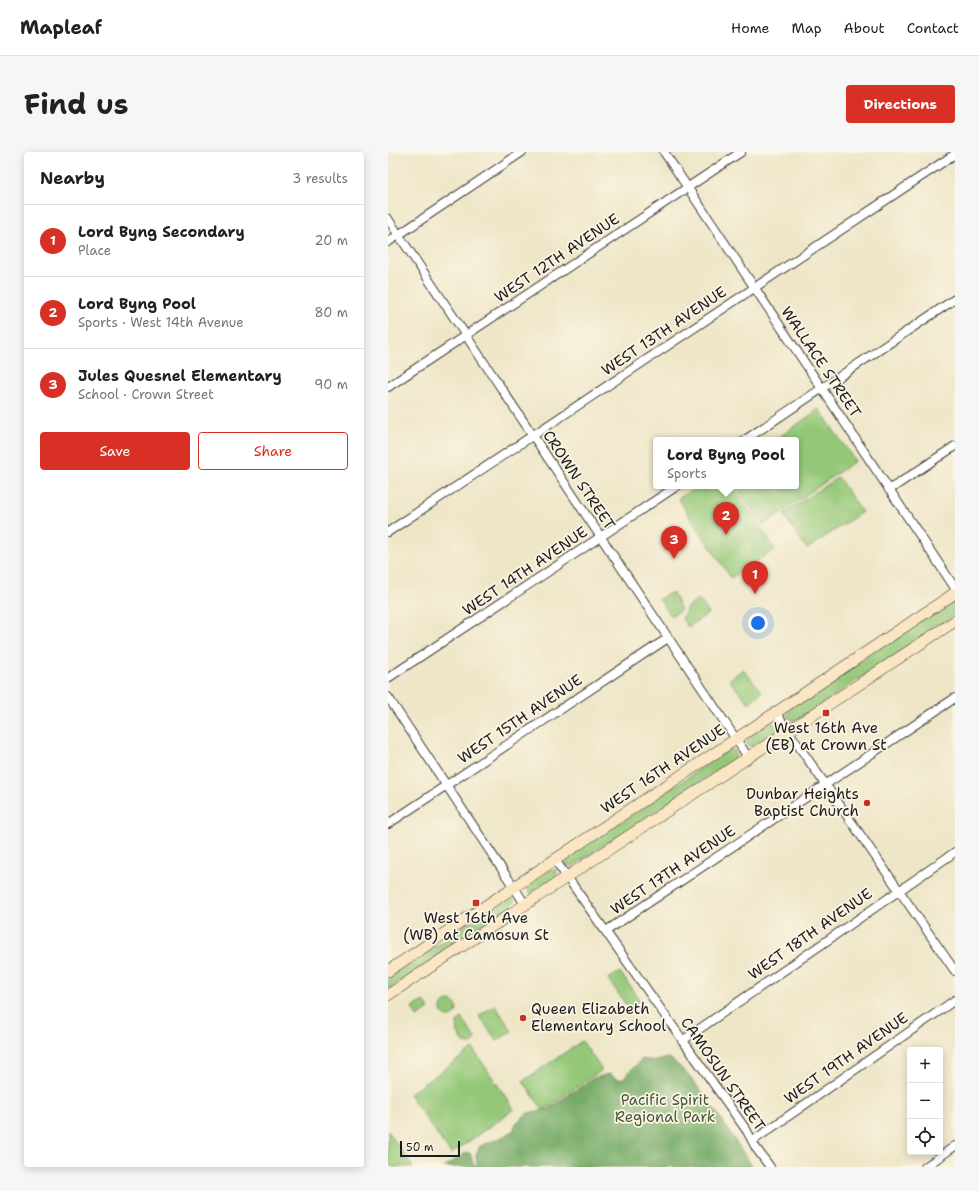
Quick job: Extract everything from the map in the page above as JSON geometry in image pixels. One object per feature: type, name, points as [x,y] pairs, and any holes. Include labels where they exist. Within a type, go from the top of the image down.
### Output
[{"type":"main road","name":"WEST 16TH AVENUE","points":[[388,971],[955,592]]},
{"type":"main road","points":[[388,995],[955,620]]},
{"type":"street","points":[[388,242],[522,152]]},
{"type":"street","name":"WALLACE STREET","points":[[664,152],[955,588]]},
{"type":"street","name":"WEST 12TH AVENUE","points":[[388,387],[741,152]]},
{"type":"street","name":"WEST 13TH AVENUE","points":[[388,532],[955,154]]},
{"type":"street","name":"CROWN STREET","points":[[388,219],[748,757]]},
{"type":"street","points":[[749,437],[955,299]]},
{"type":"street","points":[[889,490],[955,446]]},
{"type":"street","name":"WEST 14TH AVENUE","points":[[388,678],[672,489]]},
{"type":"street","name":"WEST 15TH AVENUE","points":[[388,824],[668,638]]},
{"type":"street","points":[[388,697],[525,904]]},
{"type":"street","name":"WEST 17TH AVENUE","points":[[606,931],[955,698]]},
{"type":"street","points":[[775,712],[955,971]]},
{"type":"street","name":"WEST 18TH AVENUE","points":[[682,1041],[955,852]]},
{"type":"street","name":"CAMOSUN STREET","points":[[555,860],[682,1041],[754,1140],[756,1148],[770,1167]]},
{"type":"street","name":"WEST 19TH AVENUE","points":[[754,1140],[955,1000]]},
{"type":"street","points":[[925,1167],[955,1146]]},
{"type":"green space","points":[[819,409],[855,461],[763,525],[738,489],[799,489],[799,437],[779,437]]},
{"type":"green space","points":[[838,477],[862,512],[807,549],[783,514]]},
{"type":"green space","points":[[693,489],[735,489],[775,549],[731,578],[678,499]]},
{"type":"green space","points":[[673,593],[681,610],[671,616],[659,599],[667,594]]},
{"type":"green space","points":[[699,599],[709,613],[688,627],[682,619],[687,607]]},
{"type":"green space","points":[[952,603],[955,604],[953,616],[801,718],[791,720],[787,717],[787,713],[796,703],[942,606]]},
{"type":"green space","points":[[743,669],[762,692],[749,703],[729,680]]},
{"type":"green space","points":[[774,723],[777,727],[776,733],[755,746],[749,746],[747,744],[747,740],[759,729]]},
{"type":"green space","points":[[730,749],[736,751],[735,758],[573,866],[567,866],[566,861],[570,856]]},
{"type":"green space","points":[[550,870],[556,870],[557,876],[531,894],[525,886]]},
{"type":"green space","points":[[512,897],[515,901],[512,906],[388,989],[388,978],[508,898]]},
{"type":"green space","points":[[620,972],[640,1001],[629,1009],[608,979]]},
{"type":"green space","points":[[424,1001],[429,1009],[417,1017],[412,1008]]},
{"type":"green space","points":[[446,1001],[452,1001],[457,1006],[455,1015],[452,1017],[446,1017],[441,1012],[441,1006]]},
{"type":"green space","points":[[495,1005],[512,1031],[497,1041],[479,1016]]},
{"type":"green space","points":[[462,1018],[476,1040],[471,1044],[464,1043],[458,1033],[457,1022]]},
{"type":"green space","points":[[582,1041],[602,1070],[543,1110],[523,1081]]},
{"type":"green space","points":[[473,1049],[514,1109],[451,1154],[409,1094]]},
{"type":"green space","name":"Pacific Spirit Regional Park","points":[[668,1058],[689,1076],[701,1091],[753,1167],[444,1167],[466,1153],[470,1153],[474,1166],[477,1166],[476,1154],[480,1146],[513,1131],[516,1123],[528,1113],[548,1109],[594,1078],[609,1074],[617,1079],[622,1079],[642,1059],[656,1061]]},
{"type":"green space","points":[[388,1131],[413,1167],[388,1167]]},
{"type":"place","name":"Lord Byng Pool","points":[[726,535]]},
{"type":"place","name":"Jules Quesnel Elementary","points":[[674,559]]},
{"type":"place","name":"Lord Byng Secondary","points":[[755,594]]},
{"type":"place","name":"West 16th Ave (EB) at Crown St","points":[[826,713]]},
{"type":"place","name":"Dunbar Heights Baptist Church","points":[[867,803]]},
{"type":"place","name":"West 16th Ave (WB) at Camosun St","points":[[476,903]]},
{"type":"place","name":"Queen Elizabeth Elementary School","points":[[523,1018]]}]
